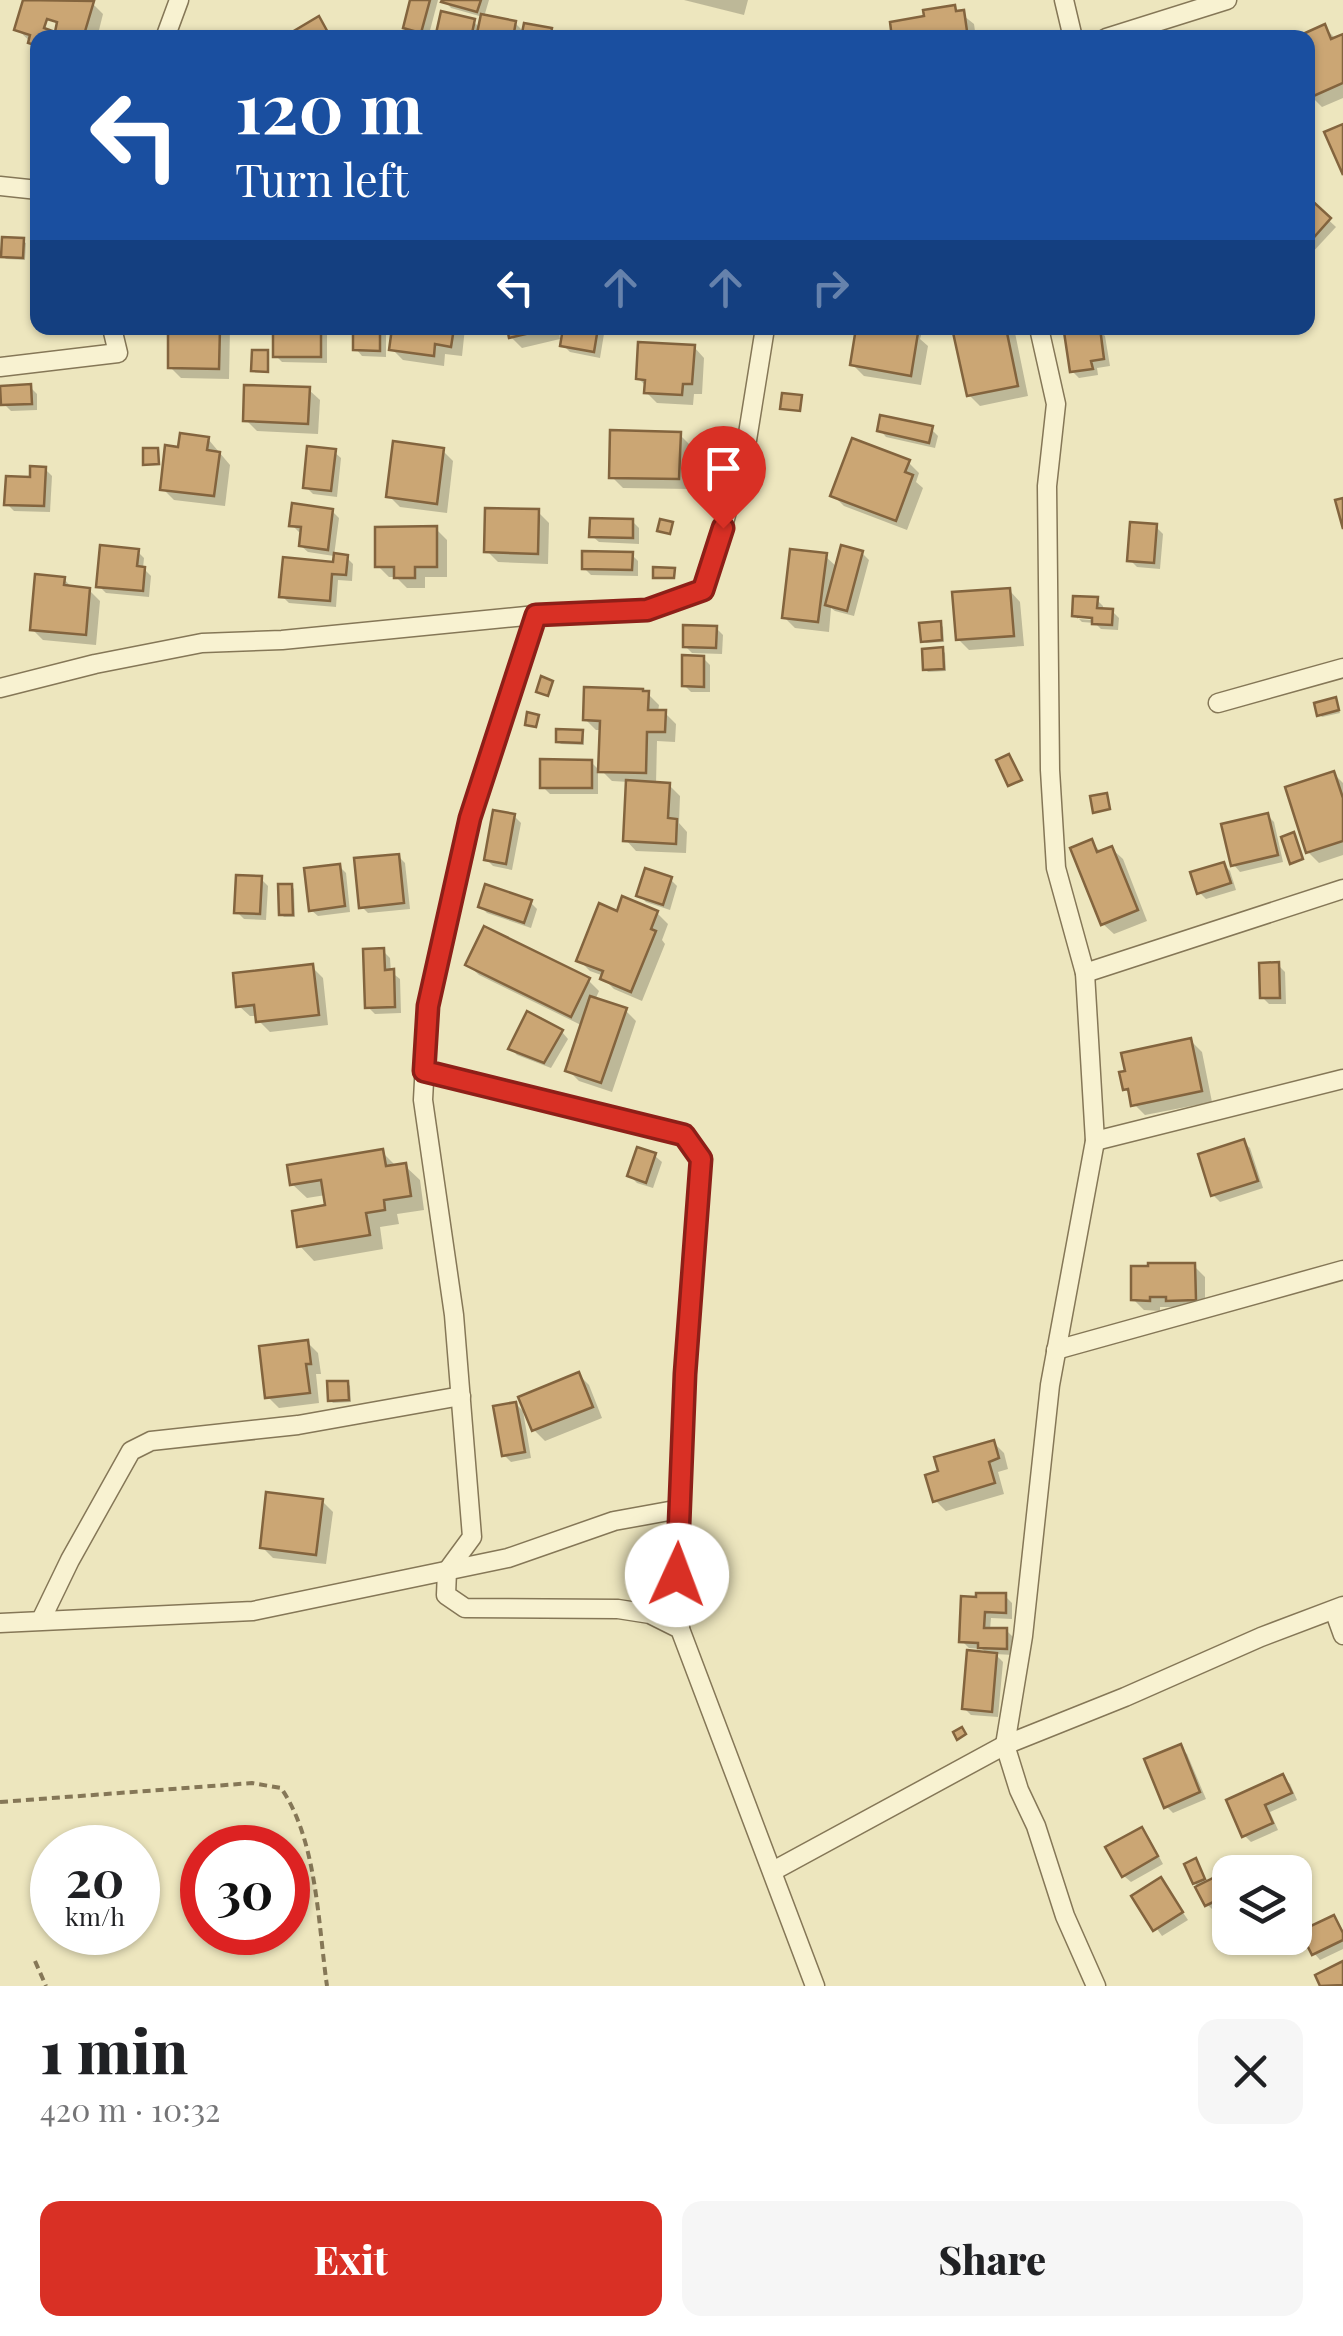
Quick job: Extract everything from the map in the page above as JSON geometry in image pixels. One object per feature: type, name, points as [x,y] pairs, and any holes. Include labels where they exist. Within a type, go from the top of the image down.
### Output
[{"type":"street","points":[[168,30],[179,0]]},
{"type":"street","points":[[1064,0],[1071,30]]},
{"type":"street","points":[[1131,30],[1227,0]]},
{"type":"street","points":[[0,186],[30,189]]},
{"type":"street","points":[[0,367],[118,353],[114,335]]},
{"type":"street","points":[[0,688],[95,664],[202,644],[536,615],[647,610],[703,590],[747,440],[764,335]]},
{"type":"street","points":[[1041,335],[1056,404],[1048,505],[1050,770],[1056,868],[1085,973],[1095,1141],[1056,1350],[1023,1636],[1005,1744],[1065,1916],[1096,1986]]},
{"type":"street","points":[[536,615],[470,818],[428,1006],[423,1100],[454,1315],[472,1537],[447,1572],[446,1595],[464,1608],[618,1609],[650,1614],[680,1629]]},
{"type":"street","points":[[1218,703],[1343,668]]},
{"type":"street","points":[[1085,973],[1343,888]]},
{"type":"street","points":[[424,1071],[684,1135],[701,1159],[685,1374],[677,1575],[680,1629],[815,1986]]},
{"type":"street","points":[[1095,1141],[1343,1079]]},
{"type":"street","points":[[1056,1350],[1343,1270]]},
{"type":"street","points":[[42,1620],[70,1560],[131,1451],[151,1442],[298,1425],[461,1396]]},
{"type":"street","points":[[0,1623],[253,1612],[508,1558],[614,1520],[680,1509]]},
{"type":"street","points":[[773,1871],[1005,1744],[1261,1637],[1339,1608],[1343,1635]]},
{"type":"path","points":[[0,1802],[252,1783],[281,1788],[294,1806],[310,1862],[326,1986]]},
{"type":"path","points":[[35,1961],[46,1986]]},
{"type":"building","points":[[23,0],[94,1],[85,30],[55,30],[57,22],[47,19],[44,28],[50,30],[30,30],[30,35],[14,30]]},
{"type":"building","points":[[410,0],[430,0],[422,30],[403,28]]},
{"type":"building","points":[[442,0],[481,0],[477,12]]},
{"type":"building","points":[[955,5],[956,11],[964,10],[967,30],[891,30],[890,22],[924,16],[923,10]]},
{"type":"building","points":[[441,11],[475,19],[473,30],[437,30]]},
{"type":"building","points":[[481,14],[516,21],[514,30],[478,30]]},
{"type":"building","points":[[319,16],[327,30],[295,30]]},
{"type":"building","points":[[524,23],[552,28],[552,30],[523,30]]},
{"type":"building","points":[[1325,24],[1331,39],[1343,34],[1343,83],[1315,95],[1315,30],[1312,30]]},
{"type":"building","points":[[1343,124],[1343,175],[1324,132]]},
{"type":"building","points":[[1315,203],[1331,218],[1315,236]]},
{"type":"building","points":[[2,237],[24,238],[23,258],[1,257]]},
{"type":"building","points":[[168,335],[220,335],[219,369],[168,368]]},
{"type":"building","points":[[273,335],[321,335],[321,357],[273,357]]},
{"type":"building","points":[[353,335],[380,335],[380,351],[353,350]]},
{"type":"building","points":[[391,335],[453,335],[451,347],[435,344],[434,356],[389,350]]},
{"type":"building","points":[[562,335],[597,335],[594,352],[560,346]]},
{"type":"building","points":[[855,335],[918,335],[911,376],[850,365]]},
{"type":"building","points":[[954,335],[1007,335],[1018,386],[967,396]]},
{"type":"building","points":[[1064,335],[1101,335],[1104,359],[1091,361],[1093,369],[1070,372]]},
{"type":"building","points":[[638,342],[695,345],[692,384],[683,384],[682,395],[644,393],[645,380],[636,379]]},
{"type":"building","points":[[252,350],[268,350],[268,372],[251,371]]},
{"type":"building","points":[[31,384],[32,404],[1,405],[0,386]]},
{"type":"building","points":[[244,385],[310,387],[308,424],[243,421]]},
{"type":"building","points":[[782,393],[802,395],[800,411],[780,409]]},
{"type":"building","points":[[880,415],[933,426],[929,443],[877,431]]},
{"type":"building","points":[[610,430],[681,432],[679,479],[609,478]]},
{"type":"building","points":[[180,433],[209,437],[207,450],[220,452],[214,496],[160,490],[165,445],[178,447]]},
{"type":"building","points":[[852,438],[910,460],[905,472],[913,475],[896,521],[830,496]]},
{"type":"building","points":[[393,441],[444,448],[437,504],[386,497]]},
{"type":"building","points":[[307,446],[336,449],[331,491],[303,488]]},
{"type":"building","points":[[143,448],[158,448],[159,464],[143,465]]},
{"type":"building","points":[[30,466],[46,467],[44,506],[4,505],[6,476],[30,477]]},
{"type":"building","points":[[1343,498],[1343,529],[1335,500]]},
{"type":"building","points":[[292,503],[333,509],[328,550],[299,546],[301,527],[289,526]]},
{"type":"building","points":[[485,508],[539,509],[538,554],[484,552]]},
{"type":"building","points":[[590,518],[633,519],[633,538],[589,537]]},
{"type":"building","points":[[660,519],[673,522],[670,534],[657,531]]},
{"type":"building","points":[[1130,522],[1157,524],[1154,563],[1127,561]]},
{"type":"building","points":[[437,526],[437,567],[415,567],[415,578],[394,578],[394,567],[375,567],[375,527]]},
{"type":"building","points":[[100,545],[139,549],[137,566],[145,567],[143,591],[96,587]]},
{"type":"building","points":[[841,545],[863,551],[847,611],[825,605]]},
{"type":"building","points":[[790,549],[827,553],[818,622],[782,618]]},
{"type":"building","points":[[582,551],[633,552],[632,570],[582,569]]},
{"type":"building","points":[[334,553],[348,555],[346,575],[332,574],[330,601],[279,597],[283,557],[333,562]]},
{"type":"building","points":[[653,567],[675,568],[674,578],[653,578]]},
{"type":"building","points":[[35,574],[65,577],[64,585],[90,588],[86,635],[30,630]]},
{"type":"building","points":[[1010,588],[1014,636],[956,640],[952,592]]},
{"type":"building","points":[[1073,596],[1098,597],[1097,608],[1113,609],[1112,625],[1092,624],[1092,618],[1072,616]]},
{"type":"building","points":[[941,621],[942,640],[921,642],[919,623]]},
{"type":"building","points":[[683,625],[717,626],[716,648],[683,647]]},
{"type":"building","points":[[943,647],[944,669],[923,670],[922,649]]},
{"type":"building","points":[[682,655],[704,656],[704,687],[682,686]]},
{"type":"building","points":[[541,676],[553,681],[548,696],[536,692]]},
{"type":"building","points":[[584,687],[643,689],[649,691],[648,710],[666,710],[665,732],[647,732],[646,773],[598,772],[600,721],[583,720]]},
{"type":"building","points":[[1336,697],[1339,710],[1317,716],[1314,703]]},
{"type":"building","points":[[527,712],[539,715],[536,727],[525,725]]},
{"type":"building","points":[[556,729],[583,730],[582,743],[556,742]]},
{"type":"building","points":[[1009,754],[1022,780],[1008,786],[996,760]]},
{"type":"building","points":[[540,759],[592,760],[592,788],[540,788]]},
{"type":"building","points":[[1334,771],[1343,798],[1343,841],[1306,853],[1285,787]]},
{"type":"building","points":[[626,780],[670,783],[668,818],[677,819],[676,844],[623,841]]},
{"type":"building","points":[[1107,793],[1110,809],[1093,813],[1090,796]]},
{"type":"building","points":[[493,810],[515,814],[506,864],[484,860]]},
{"type":"building","points":[[1268,813],[1278,855],[1231,866],[1221,824]]},
{"type":"building","points":[[1294,832],[1303,859],[1290,864],[1281,837]]},
{"type":"building","points":[[1092,839],[1097,852],[1112,846],[1138,910],[1101,925],[1070,848]]},
{"type":"building","points":[[399,854],[404,903],[359,908],[354,858]]},
{"type":"building","points":[[1224,862],[1231,883],[1197,894],[1190,872]]},
{"type":"building","points":[[340,864],[345,906],[309,911],[304,868]]},
{"type":"building","points":[[645,868],[672,877],[663,905],[636,896]]},
{"type":"building","points":[[236,875],[262,876],[260,914],[234,913]]},
{"type":"building","points":[[278,884],[292,884],[293,915],[279,915]]},
{"type":"building","points":[[485,884],[532,900],[524,923],[478,907]]},
{"type":"building","points":[[622,896],[658,911],[651,929],[656,931],[631,992],[600,979],[603,971],[576,961],[599,903],[617,911]]},
{"type":"building","points":[[484,926],[590,978],[571,1017],[465,965]]},
{"type":"building","points":[[384,948],[385,970],[394,969],[395,1007],[365,1008],[363,949]]},
{"type":"building","points":[[1279,962],[1280,998],[1260,998],[1259,963]]},
{"type":"building","points":[[313,964],[319,1015],[256,1022],[254,1005],[236,1007],[233,973]]},
{"type":"building","points":[[590,996],[627,1008],[601,1083],[565,1071]]},
{"type":"building","points":[[527,1011],[563,1030],[544,1063],[508,1049]]},
{"type":"building","points":[[1191,1038],[1202,1091],[1131,1106],[1119,1072],[1125,1071],[1121,1053]]},
{"type":"building","points":[[1244,1139],[1258,1181],[1211,1196],[1198,1154]]},
{"type":"building","points":[[637,1147],[656,1153],[646,1183],[627,1176]]},
{"type":"building","points":[[383,1149],[386,1166],[406,1163],[411,1196],[384,1200],[385,1210],[366,1213],[370,1235],[297,1247],[292,1211],[325,1205],[321,1180],[290,1185],[287,1165]]},
{"type":"building","points":[[1195,1263],[1196,1300],[1131,1300],[1131,1266]]},
{"type":"building","points":[[308,1340],[310,1393],[265,1398],[259,1346]]},
{"type":"building","points":[[579,1372],[593,1407],[532,1431],[518,1397]]},
{"type":"building","points":[[327,1381],[348,1381],[349,1400],[328,1401]]},
{"type":"building","points":[[516,1402],[525,1452],[502,1456],[493,1406]]},
{"type":"building","points":[[994,1440],[999,1458],[989,1462],[995,1483],[933,1502],[925,1475],[938,1471],[934,1457]]},
{"type":"building","points":[[266,1492],[323,1499],[316,1555],[260,1548]]},
{"type":"building","points":[[976,1593],[1006,1593],[1006,1613],[985,1612],[984,1628],[1007,1628],[1007,1649],[978,1648],[978,1643],[959,1642],[961,1596],[976,1597]]},
{"type":"building","points":[[967,1650],[997,1653],[992,1712],[962,1709]]},
{"type":"building","points":[[962,1727],[966,1734],[957,1740],[953,1732]]},
{"type":"building","points":[[1181,1744],[1200,1792],[1164,1808],[1144,1759]]},
{"type":"building","points":[[1283,1774],[1292,1793],[1265,1805],[1273,1823],[1242,1837],[1226,1800]]},
{"type":"building","points":[[1142,1827],[1158,1856],[1122,1877],[1105,1847]]},
{"type":"building","points":[[1196,1858],[1205,1879],[1193,1884],[1184,1864]]},
{"type":"building","points":[[1161,1877],[1183,1912],[1153,1931],[1131,1896]]},
{"type":"building","points":[[1212,1878],[1212,1903],[1205,1906],[1195,1887]]},
{"type":"building","points":[[1334,1915],[1343,1940],[1312,1955],[1312,1925]]},
{"type":"building","points":[[1343,1961],[1343,1985],[1320,1986],[1315,1975]]},
{"type":"route","points":[[677,1575],[685,1374],[701,1159],[684,1135],[424,1071],[428,1006],[470,818],[536,615],[647,610],[703,590],[723,528]]}]
